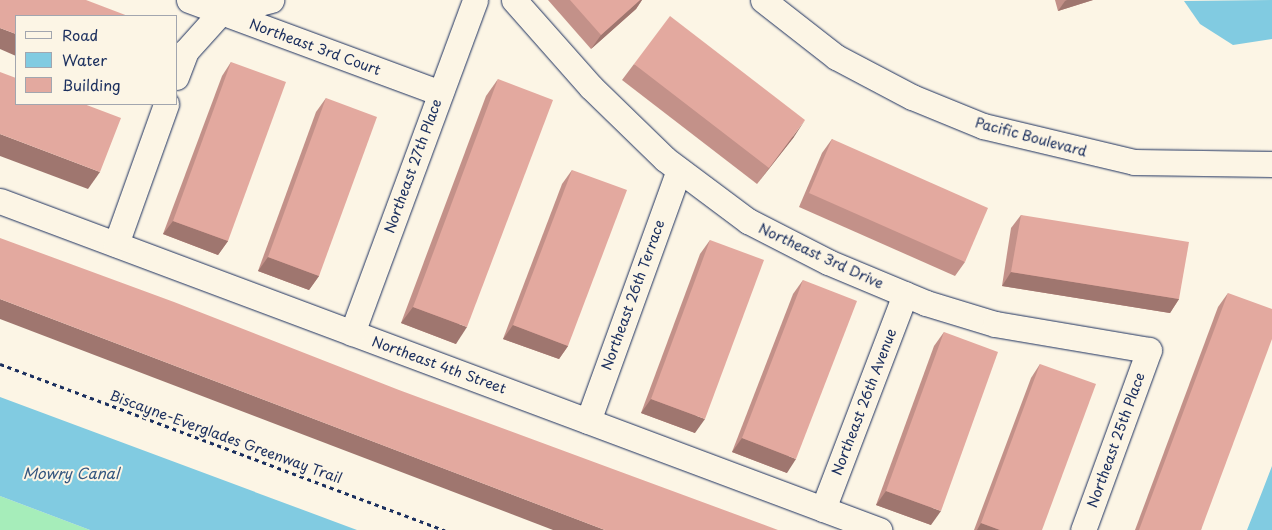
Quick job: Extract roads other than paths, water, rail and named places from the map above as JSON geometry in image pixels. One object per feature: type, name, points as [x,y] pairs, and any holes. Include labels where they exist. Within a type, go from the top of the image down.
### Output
[{"type":"street","name":"Northeast 3rd Court","points":[[189,0],[227,6],[440,93]]},
{"type":"street","points":[[178,72],[186,51],[227,6],[271,0]]},
{"type":"street","name":"Northeast 27th Place","points":[[352,333],[475,0]]},
{"type":"street","name":"Northeast 3rd Drive","points":[[514,0],[591,87],[679,170],[748,221],[828,262],[905,294],[995,324],[1149,350]]},
{"type":"street","name":"Pacific Boulevard","points":[[763,0],[836,57],[912,97],[983,126],[1134,162],[1272,164]]},
{"type":"street","points":[[116,244],[166,105]]},
{"type":"street","name":"Northeast 26th Terrace","points":[[588,421],[679,170]]},
{"type":"street","name":"Northeast 4th Street","points":[[0,201],[879,530]]},
{"type":"street","name":"Northeast 26th Avenue","points":[[823,509],[905,294]]},
{"type":"street","name":"Northeast 25th Place","points":[[1083,530],[1149,350]]},
{"type":"water","points":[[1272,0],[1272,39],[1233,45],[1200,24],[1184,1]]},
{"type":"water","name":"Mowry Canal","points":[[0,397],[357,530],[90,530],[0,496]]},
{"type":"water","points":[[1272,466],[1272,530],[1247,530],[1262,492]]}]
